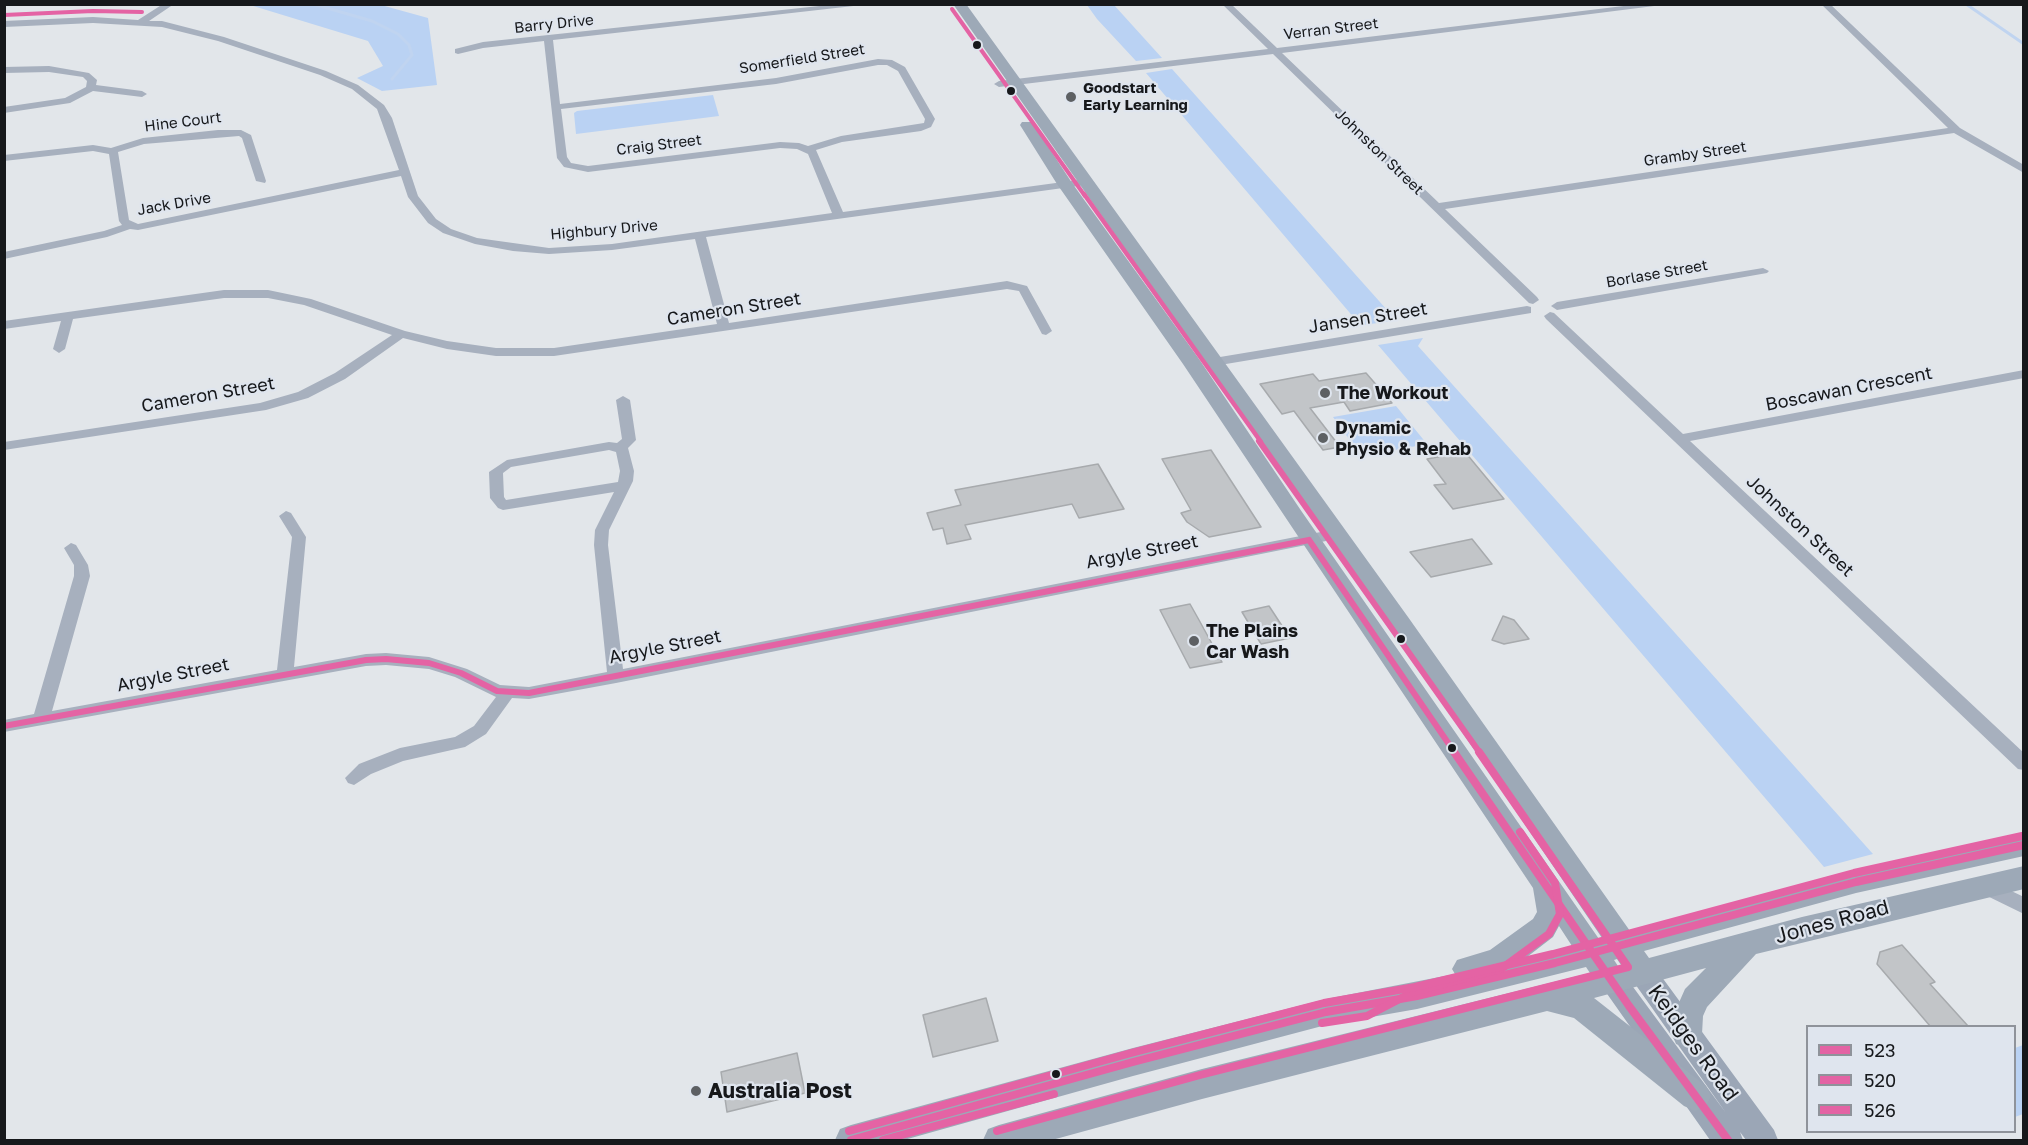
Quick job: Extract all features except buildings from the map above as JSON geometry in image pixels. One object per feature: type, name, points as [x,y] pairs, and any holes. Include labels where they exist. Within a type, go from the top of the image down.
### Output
[{"type":"main road","points":[[945,4],[1007,83]]},
{"type":"main road","points":[[959,4],[1065,184],[1192,363],[1309,540],[1612,981]]},
{"type":"main road","name":"Keidges Road","points":[[1007,83],[1085,182],[1184,319],[1400,623],[1643,973]]},
{"type":"main road","points":[[1184,319],[1179,326],[1201,359],[1192,363]]},
{"type":"main road","points":[[1400,623],[1396,638],[1438,699],[1437,710],[1432,717]]},
{"type":"main road","name":"Jones Road","points":[[1365,1007],[1593,954],[1856,882],[2024,845]]},
{"type":"main road","name":"Jones Road","points":[[999,1140],[1202,1084],[1547,998],[1878,909],[2024,877]]},
{"type":"main road","points":[[851,1140],[1326,1012],[1365,1007],[1410,984],[1498,961],[1543,928],[1551,913],[1546,886]]},
{"type":"main road","points":[[1687,1034],[1688,1016],[1696,998],[1747,944]]},
{"type":"main road","points":[[1547,998],[1582,1007],[1695,1096]]},
{"type":"street","points":[[142,21],[170,4]]},
{"type":"street","name":"Barry Drive","points":[[458,51],[483,45],[786,9],[867,4]]},
{"type":"street","name":"Johnston Street","points":[[1226,4],[1437,207],[1530,305]]},
{"type":"street","name":"Verran Street","points":[[1007,83],[1666,4]]},
{"type":"street","points":[[1826,4],[1956,130],[2024,170]]},
{"type":"street","name":"Highbury Drive","points":[[4,24],[93,20],[142,21],[182,27],[355,87],[374,100],[384,112],[413,197],[432,221],[447,231],[475,241],[513,248],[549,251],[612,247],[1085,182]]},
{"type":"street","name":"Craig Street","points":[[548,39],[562,158],[568,165],[588,169],[780,145],[809,150]]},
{"type":"street","name":"Somerfield Street","points":[[556,107],[776,81],[878,62],[889,62],[903,69],[930,119],[928,125],[917,129],[841,139],[809,150]]},
{"type":"street","points":[[4,70],[49,69],[86,75],[92,80],[91,88]]},
{"type":"street","points":[[4,110],[67,101],[91,88],[107,88],[142,94]]},
{"type":"street","name":"Gramby Street","points":[[1437,207],[1956,130]]},
{"type":"street","name":"Hine Court","points":[[112,151],[143,141],[218,133],[241,133],[247,137],[261,181]]},
{"type":"street","points":[[4,158],[93,148],[112,151]]},
{"type":"street","points":[[809,150],[812,152],[839,216]]},
{"type":"street","name":"Jack Drive","points":[[112,151],[115,155],[124,221],[129,226],[148,226],[406,172]]},
{"type":"street","points":[[257,204],[261,218]]},
{"type":"street","points":[[4,256],[107,234],[129,226]]},
{"type":"street","points":[[700,235],[724,328]]},
{"type":"street","name":"Borlase Street","points":[[1554,311],[1763,271]]},
{"type":"street","name":"Cameron Street","points":[[4,325],[224,294],[268,294],[307,302],[401,334],[447,345],[496,352],[554,352],[1007,285],[1023,288],[1046,331]]},
{"type":"street","points":[[1530,305],[1546,300],[1554,311]]},
{"type":"street","name":"Jansen Street","points":[[1214,362],[1530,305]]},
{"type":"street","name":"Johnston Street","points":[[1554,311],[1680,439],[2024,764]]},
{"type":"street","points":[[59,349],[68,316]]},
{"type":"street","name":"Cameron Street","points":[[4,446],[261,407],[303,395],[340,376],[401,334]]},
{"type":"street","name":"Boscawan Crescent","points":[[1680,439],[2024,374]]},
{"type":"street","points":[[620,448],[629,440],[623,400]]},
{"type":"street","points":[[616,677],[601,545],[602,530],[623,486],[627,471],[623,451],[620,448],[609,446],[502,466],[496,472],[496,498],[503,505],[623,486]]},
{"type":"street","points":[[285,674],[298,537],[286,516]]},
{"type":"street","name":"Argyle Street","points":[[4,726],[366,660],[415,661],[441,666],[489,688],[529,693],[1336,534]]},
{"type":"street","points":[[41,719],[82,576],[81,565],[71,548]]},
{"type":"street","points":[[354,778],[365,770],[400,755],[459,742],[480,730],[495,712],[507,692]]},
{"type":"street","points":[[1983,886],[2024,906]]},
{"type":"street","name":"Keidges Road","points":[[1643,973],[1763,1140]]},
{"type":"street","name":"Keidges Road","points":[[1612,981],[1728,1140]]},
{"type":"shaded area","points":[[250,5],[381,5],[428,18],[437,85],[382,91],[357,78],[383,66],[368,41]]},
{"type":"shaded area","points":[[1087,5],[1114,5],[1162,58],[1136,61]]},
{"type":"shaded area","points":[[1172,69],[1396,320],[1352,327],[1355,319],[1146,73]]},
{"type":"shaded area","points":[[713,95],[719,116],[576,134],[574,113],[577,111]]},
{"type":"shaded area","points":[[1423,338],[1418,346],[1873,854],[1824,867],[1378,345]]},
{"type":"shaded area","points":[[1396,406],[1427,444],[1395,450],[1391,444],[1357,450],[1333,417]]},
{"type":"shaded area","points":[[2023,1045],[2023,1114],[2016,1117],[2016,1048]]},
{"type":"waterway","points":[[313,4],[372,21],[398,34],[409,45],[412,55],[392,79]]},
{"type":"waterway","points":[[1966,4],[2024,44]]},
{"type":"transit line","name":"520","points":[[952,9],[1393,628],[1628,967],[1200,1075],[997,1131]]},
{"type":"transit line","name":"526","points":[[4,15],[93,11],[142,12]]},
{"type":"transit line","name":"523","points":[[1309,540],[1629,1006],[1728,1140]]},
{"type":"transit line","name":"523","points":[[4,726],[366,660],[386,659],[429,663],[461,673],[497,691],[529,693],[1309,540]]},
{"type":"transit line","name":"520","points":[[1322,1023],[1367,1016],[1413,992],[1501,969],[1549,934],[1560,914],[1555,883],[1520,832]]},
{"type":"transit line","name":"526","points":[[849,1131],[1131,1053],[1324,1003],[1415,987],[1553,954],[1854,873],[2022,836]]},
{"type":"transit line","name":"523","points":[[851,1140],[1133,1062],[1326,1012],[1417,996],[1555,963],[1856,882],[2024,845]]},
{"type":"transit line","name":"520","points":[[883,1140],[1054,1094]]},
{"type":"place","name":"Goodstart Early Learning","points":[[1071,97]]},
{"type":"place","name":"The Workout","points":[[1325,393]]},
{"type":"place","name":"Dynamic Physio & Rehab","points":[[1323,438]]},
{"type":"place","name":"The Plains Car Wash","points":[[1194,641]]},
{"type":"place","name":"Australia Post","points":[[696,1091]]}]
